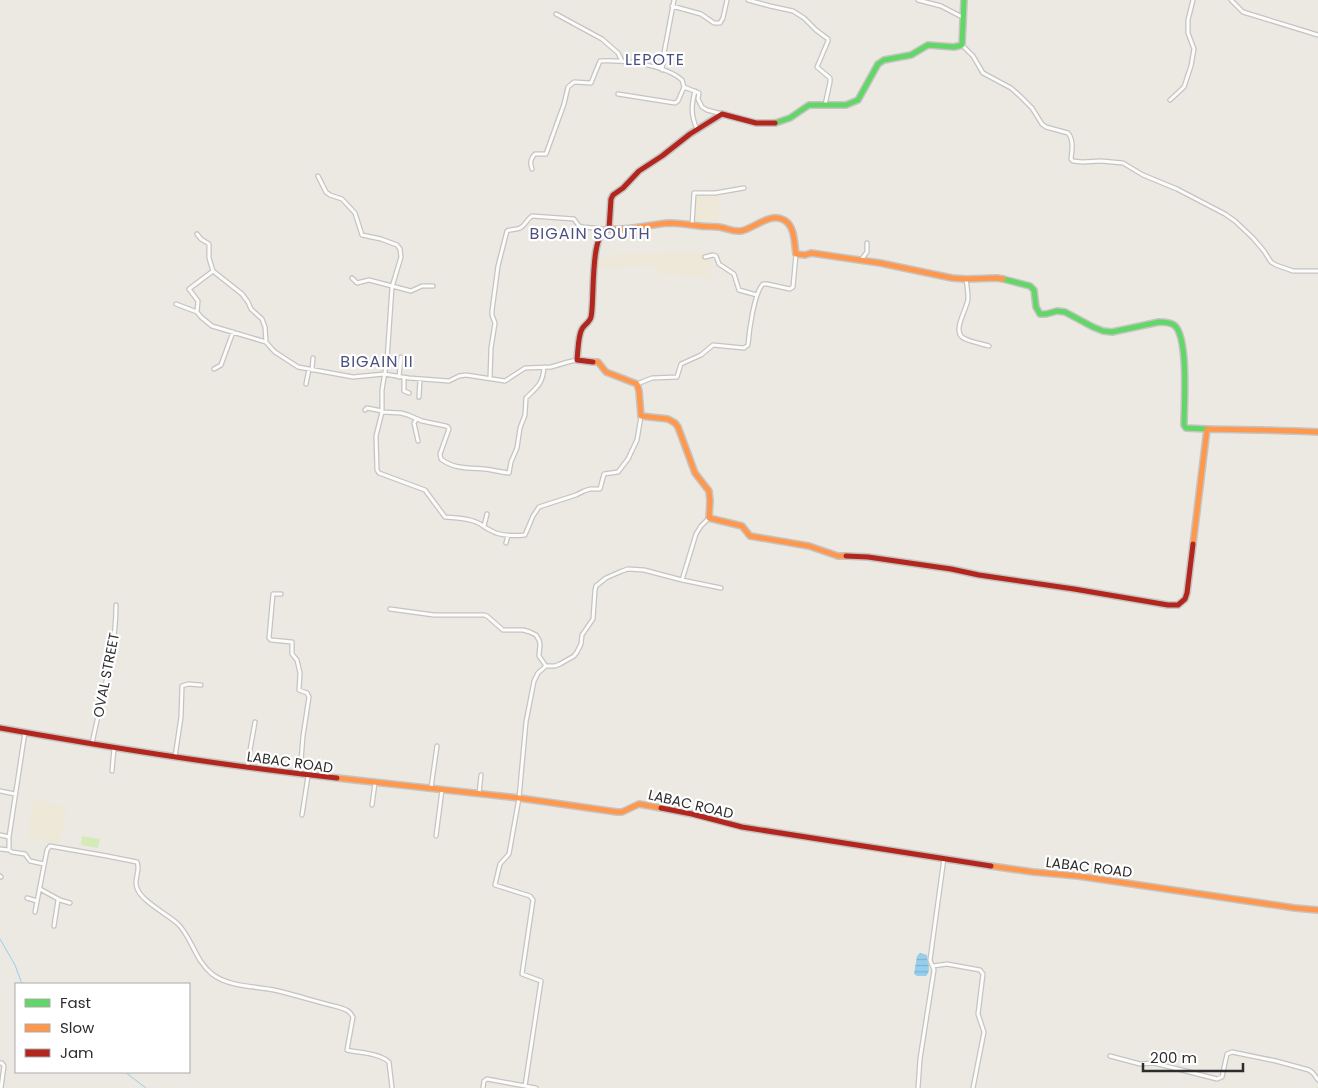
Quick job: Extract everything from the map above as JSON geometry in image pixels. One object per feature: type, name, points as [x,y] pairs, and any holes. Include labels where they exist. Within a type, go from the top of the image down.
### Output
[{"type":"street","points":[[662,70],[674,0]]},
{"type":"street","points":[[672,6],[701,14],[714,23],[720,23],[728,0]]},
{"type":"street","points":[[748,0],[793,11],[828,39],[817,67],[830,78],[824,105]]},
{"type":"street","points":[[918,0],[942,6],[964,19]]},
{"type":"street","points":[[962,45],[964,0]]},
{"type":"street","points":[[1170,100],[1184,86],[1192,66],[1194,49],[1188,33],[1188,20],[1193,0]]},
{"type":"street","points":[[1231,0],[1243,12],[1318,36]]},
{"type":"street","points":[[556,14],[602,39],[618,53],[622,61]]},
{"type":"street","points":[[684,87],[699,93],[698,99],[702,107],[707,110],[746,121],[769,124],[789,119],[807,106],[848,105],[858,100],[878,64],[884,60],[912,55],[928,45],[954,47],[962,45]]},
{"type":"street","points":[[962,45],[969,51],[983,73],[1011,88],[1032,108],[1042,124],[1046,127],[1068,133],[1071,136],[1072,160],[1123,163],[1184,192],[1235,220],[1276,266],[1293,270],[1318,271]]},
{"type":"street","points":[[532,169],[530,164],[534,154],[546,154],[564,104],[568,87],[574,82],[591,83],[600,61],[622,61],[662,70],[682,80],[684,87],[678,102],[675,103],[618,94]]},
{"type":"street","points":[[695,92],[691,110],[697,130]]},
{"type":"street","points":[[577,360],[580,330],[591,318],[596,250],[600,235],[607,229],[610,203],[613,195],[623,188],[639,171],[722,114]]},
{"type":"street","points":[[318,176],[326,192],[342,199],[354,213],[362,235],[392,243],[400,249],[401,259],[392,287],[387,360],[382,390],[382,412],[376,440],[377,470],[378,473],[425,490],[445,517],[471,520],[490,531],[525,536],[533,516],[539,508],[590,489],[600,489],[604,474],[618,472],[628,459],[637,440],[641,416],[637,384]]},
{"type":"street","points":[[692,225],[694,193],[715,193],[744,188]]},
{"type":"street","points":[[176,304],[197,312],[208,324],[266,342],[275,352],[296,366],[311,370],[353,376],[384,374],[404,378],[449,381],[466,375],[505,380],[524,368],[552,367],[577,360],[598,362],[606,372],[637,384],[652,378],[677,378],[681,364],[701,355],[713,345],[747,347],[760,286],[763,284],[790,289],[793,287],[796,254],[792,226],[781,218],[774,218],[764,220],[740,231],[676,222],[624,230],[583,227],[574,220],[529,217],[520,229],[507,231],[505,235],[498,266],[492,311],[495,326],[491,348],[490,378]]},
{"type":"street","points":[[197,234],[208,244],[209,258],[213,271],[242,294],[251,310],[259,316],[265,327],[266,342]]},
{"type":"street","points":[[860,260],[866,252],[867,243]]},
{"type":"street","points":[[796,254],[805,255],[808,253],[860,260],[952,278],[996,278],[1030,286],[1034,290],[1036,307],[1040,314],[1046,315],[1062,311],[1103,331],[1116,332],[1148,324],[1170,322],[1179,331],[1185,361],[1184,425],[1186,428],[1318,432]]},
{"type":"street","points":[[705,257],[716,256],[720,264],[734,274],[739,290],[757,295]]},
{"type":"street","points":[[197,312],[198,301],[189,289],[213,271]]},
{"type":"street","points":[[352,278],[357,282],[369,280],[411,291],[422,286],[433,286]]},
{"type":"street","points":[[966,279],[968,299],[958,328],[960,334],[966,339],[989,346]]},
{"type":"street","points":[[214,369],[221,365],[233,332]]},
{"type":"street","points":[[398,377],[401,357]]},
{"type":"street","points":[[306,384],[313,358]]},
{"type":"street","points":[[365,410],[367,408],[408,415],[416,420],[446,426],[449,430],[440,454],[441,459],[445,462],[464,468],[509,473],[525,415],[526,397],[541,383],[544,367]]},
{"type":"street","points":[[404,378],[404,391],[409,393]]},
{"type":"street","points":[[419,397],[420,379]]},
{"type":"street","points":[[641,416],[669,419],[675,423],[680,430],[697,477],[709,490],[709,518],[700,526],[696,534],[682,580]]},
{"type":"street","points":[[416,420],[414,424],[418,441]]},
{"type":"street","points":[[709,518],[742,526],[747,533],[753,536],[809,546],[838,556],[868,557],[1168,605],[1178,605],[1185,599],[1187,593],[1208,429]]},
{"type":"street","points":[[484,526],[486,514]]},
{"type":"street","points":[[506,543],[508,535]]},
{"type":"street","points":[[525,1086],[541,981],[522,974],[533,900],[530,896],[495,885],[500,864],[509,854],[519,798],[526,722],[533,687],[538,673],[546,666],[560,664],[578,652],[582,635],[593,619],[595,588],[606,578],[622,571],[635,569],[721,588]]},
{"type":"street","points":[[281,594],[273,594],[269,638],[271,640],[292,642],[292,654],[297,660],[300,673],[299,690],[307,693],[309,697],[300,775]]},
{"type":"street","name":"OVAL STREET","points":[[92,744],[112,653],[116,626],[116,605]]},
{"type":"street","points":[[390,609],[434,615],[484,615],[503,630],[517,629],[536,635],[539,640],[540,656],[546,666]]},
{"type":"street","points":[[175,757],[181,717],[182,686],[188,684],[201,685]]},
{"type":"street","points":[[247,767],[255,722]]},
{"type":"street","name":"LABAC ROAD","points":[[0,728],[114,748],[308,776],[519,798],[617,812],[622,812],[639,804],[692,814],[751,829],[1032,872],[1094,878],[1318,910]]},
{"type":"street","points":[[9,850],[9,837],[25,732]]},
{"type":"street","points":[[431,788],[437,746]]},
{"type":"street","points":[[112,771],[114,748]]},
{"type":"street","points":[[480,794],[481,775]]},
{"type":"street","points":[[302,815],[308,776]]},
{"type":"street","points":[[372,805],[375,783]]},
{"type":"street","points":[[436,836],[442,790]]},
{"type":"street","points":[[0,791],[15,794]]},
{"type":"street","points":[[0,835],[9,837]]},
{"type":"street","points":[[35,912],[47,850],[50,846],[137,862],[139,870],[137,889],[146,900],[181,927],[201,963],[212,973],[222,980],[273,990],[347,1010],[353,1018],[347,1050],[387,1060],[389,1062],[392,1088]]},
{"type":"street","points":[[0,849],[25,854],[30,861],[44,864]]},
{"type":"street","points":[[918,1088],[920,1059],[934,970],[930,960],[944,858]]},
{"type":"street","points":[[40,889],[58,900],[70,903]]},
{"type":"street","points":[[27,898],[37,901]]},
{"type":"street","points":[[54,926],[58,900]]},
{"type":"street","points":[[933,966],[947,964],[980,970],[983,974],[978,1014],[984,1032],[973,1088]]},
{"type":"street","points":[[1110,1056],[1140,1064],[1154,1063],[1217,1079],[1222,1077],[1227,1054],[1232,1052],[1309,1070],[1314,1073],[1318,1080]]},
{"type":"street","points":[[0,1062],[4,1066],[1,1088]]},
{"type":"street","points":[[483,1088],[484,1081],[487,1079],[536,1088]]},
{"type":"shaded area","points":[[695,192],[720,193],[718,225],[692,223]]},
{"type":"shaded area","points":[[714,252],[708,278],[657,273],[656,265],[596,269],[597,257],[614,258],[616,254]]},
{"type":"shaded area","points":[[33,800],[67,807],[59,843],[28,837]]},
{"type":"green space","points":[[82,836],[100,839],[98,848],[81,845]]},
{"type":"water","points":[[920,953],[927,955],[929,969],[926,976],[914,974],[917,956]]},
{"type":"waterway","points":[[0,939],[15,965],[22,983]]},
{"type":"waterway","points":[[126,1073],[146,1088]]},
{"type":"traffic: fast","points":[[775,123],[790,118],[809,105],[846,105],[858,100],[878,64],[884,60],[911,55],[928,45],[954,47],[962,45],[964,0]]},
{"type":"traffic: fast","points":[[1003,279],[1030,286],[1034,290],[1036,307],[1040,314],[1057,311],[1065,312],[1103,331],[1112,332],[1159,322],[1174,325],[1179,332],[1184,356],[1184,425],[1186,428],[1207,429]]},
{"type":"traffic: slow","points":[[609,229],[670,223],[741,231],[768,219],[779,218],[790,226],[796,254],[805,255],[811,253],[880,263],[952,278],[1003,279]]},
{"type":"traffic: slow","points":[[593,362],[598,362],[606,372],[637,384],[641,416],[668,419],[678,427],[695,473],[709,491],[709,518],[742,526],[750,536],[809,546],[838,556],[846,556]]},
{"type":"traffic: slow","points":[[1193,544],[1207,429],[1318,432]]},
{"type":"traffic: slow","points":[[337,778],[519,798],[617,812],[622,812],[639,804],[661,808]]},
{"type":"traffic: slow","points":[[991,866],[1078,876],[1318,910]]},
{"type":"traffic: jam","points":[[593,362],[577,360],[578,344],[581,332],[591,317],[594,267],[598,241],[603,232],[609,229],[611,199],[613,195],[623,188],[639,171],[690,134],[722,114],[756,123],[775,123]]},
{"type":"traffic: jam","points":[[846,556],[868,557],[951,569],[1168,605],[1178,605],[1185,599],[1187,593],[1193,544]]},
{"type":"traffic: jam","points":[[0,728],[168,756],[337,778]]},
{"type":"traffic: jam","points":[[661,808],[742,827],[991,866]]},
{"type":"district","name":"LEPOTE","points":[[655,59]]},
{"type":"district","name":"BIGAIN SOUTH","points":[[590,233]]},
{"type":"district","name":"BIGAIN II","points":[[377,361]]}]
